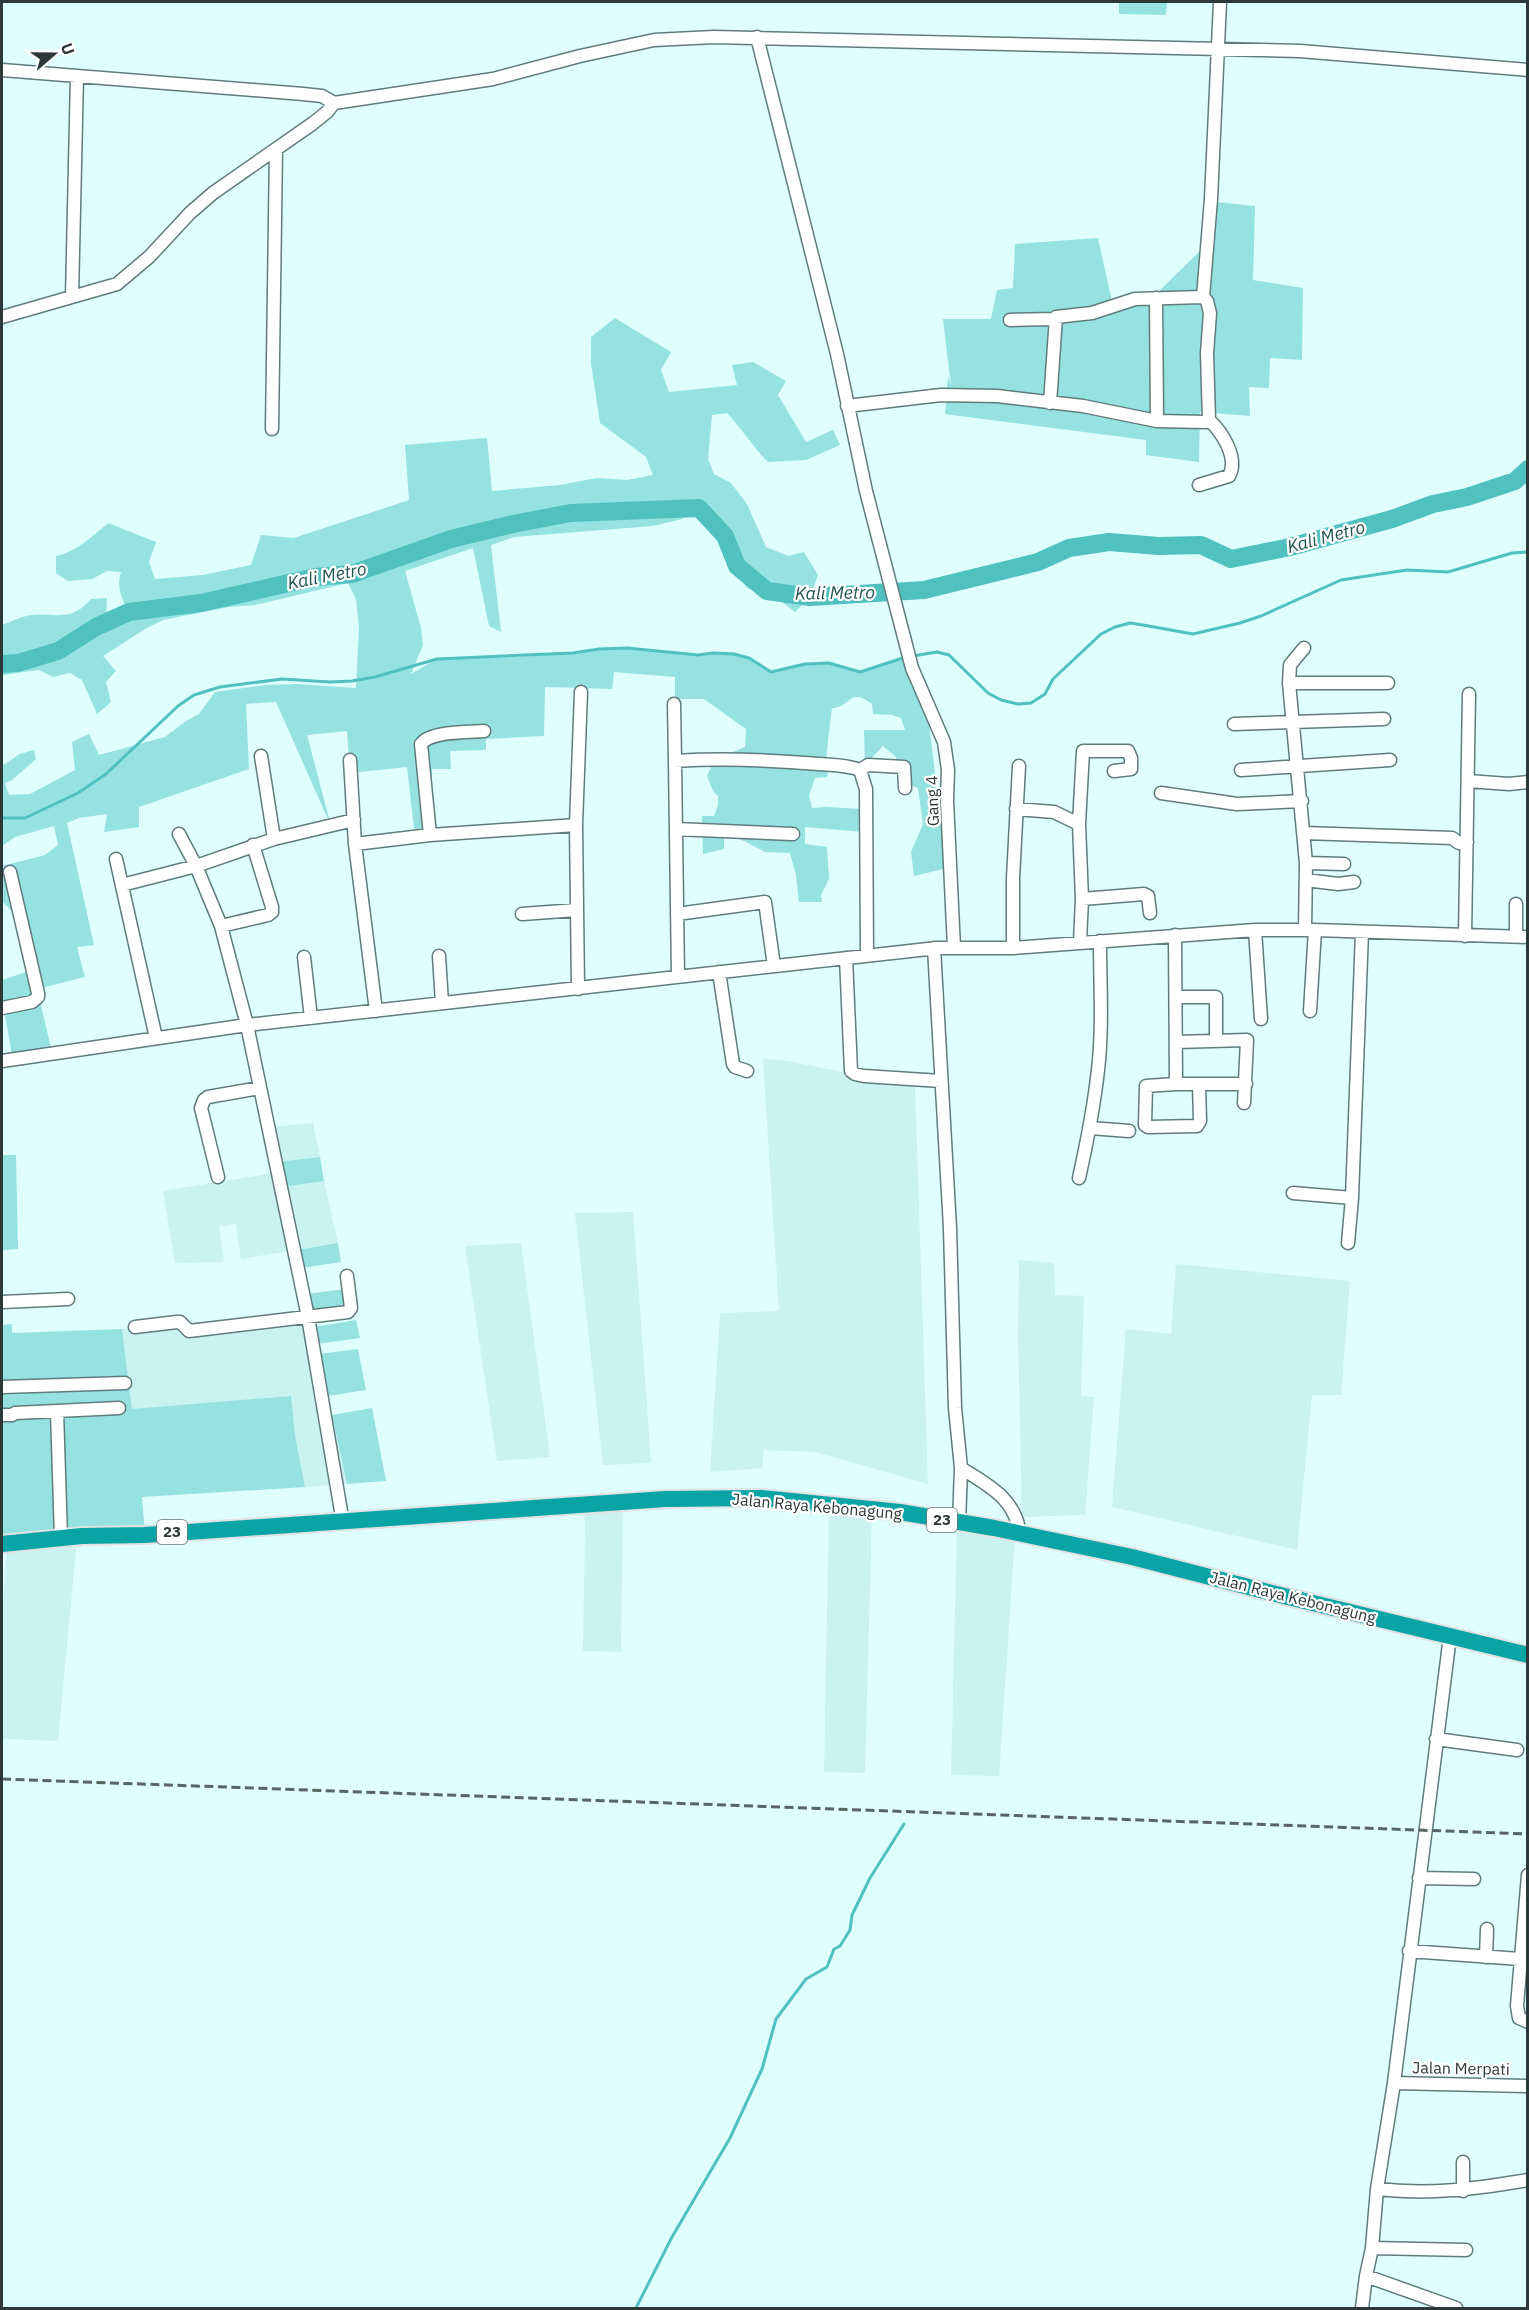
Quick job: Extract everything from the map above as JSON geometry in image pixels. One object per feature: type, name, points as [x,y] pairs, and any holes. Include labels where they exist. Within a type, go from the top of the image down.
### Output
[{"type":"highway","name":"Jalan Raya Kebonagung","points":[[343,1522],[450,1513],[713,1498],[802,1502],[900,1512],[1151,1561],[1527,1655]]},
{"type":"highway","name":"23","points":[[2,1544],[61,1538],[343,1522]]},
{"type":"street","points":[[1203,297],[1220,2]]},
{"type":"street","points":[[2,70],[303,94],[322,96],[334,103],[493,79],[588,54],[654,40],[758,37],[1300,51],[1359,54],[1527,70]]},
{"type":"street","name":"Gang 4","points":[[758,37],[837,354],[864,481],[911,660],[944,742],[948,770],[941,1081],[950,1230],[956,1408],[961,1468],[959,1523]]},
{"type":"street","points":[[72,297],[77,76]]},
{"type":"street","points":[[2,317],[117,284],[149,257],[198,206],[327,112],[334,103]]},
{"type":"street","points":[[272,429],[276,149]]},
{"type":"street","points":[[1010,320],[1054,320],[1059,316],[1092,313],[1135,299],[1203,297],[1208,301],[1210,313],[1207,353],[1209,420],[1225,438],[1232,469],[1229,476],[1199,485]]},
{"type":"street","points":[[1155,298],[1157,422]]},
{"type":"street","points":[[1050,403],[1054,320]]},
{"type":"street","points":[[847,405],[962,395],[997,396],[1083,406],[1157,422],[1206,422],[1209,420]]},
{"type":"street","points":[[1304,648],[1290,665],[1289,683],[1302,801],[1306,863],[1310,930],[1310,1011]]},
{"type":"street","points":[[1289,683],[1388,682]]},
{"type":"street","points":[[578,989],[576,825],[580,692]]},
{"type":"street","points":[[1465,936],[1469,694]]},
{"type":"street","points":[[675,704],[678,977]]},
{"type":"street","points":[[1234,724],[1384,719]]},
{"type":"street","points":[[430,835],[421,744],[432,736],[484,731]]},
{"type":"street","points":[[1080,942],[1082,900],[1079,824],[1083,751],[1128,751],[1131,758],[1131,770],[1114,771]]},
{"type":"street","points":[[261,756],[273,839]]},
{"type":"street","points":[[675,762],[712,758],[833,765],[860,770],[868,765],[904,767],[905,788]]},
{"type":"street","points":[[350,760],[355,844],[376,1011]]},
{"type":"street","points":[[1241,770],[1390,760]]},
{"type":"street","points":[[1013,948],[1013,878],[1019,766]]},
{"type":"street","points":[[860,770],[866,789],[867,956]]},
{"type":"street","points":[[1468,781],[1509,784],[1527,782]]},
{"type":"street","points":[[1161,793],[1237,804],[1302,801]]},
{"type":"street","points":[[1016,809],[1054,812],[1079,824]]},
{"type":"street","points":[[122,885],[196,866],[273,839],[354,820]]},
{"type":"street","points":[[355,844],[430,835],[576,825]]},
{"type":"street","points":[[676,829],[793,834]]},
{"type":"street","points":[[179,834],[196,866],[221,927],[247,1025],[308,1317],[343,1522]]},
{"type":"street","points":[[1304,834],[1452,838],[1459,843],[1467,842]]},
{"type":"street","points":[[221,927],[272,912],[253,845]]},
{"type":"street","points":[[116,859],[156,1038]]},
{"type":"street","points":[[1306,863],[1344,864]]},
{"type":"street","points":[[2,1008],[32,1002],[39,993],[10,872]]},
{"type":"street","points":[[1306,880],[1338,884],[1354,882]]},
{"type":"street","points":[[1082,900],[1144,894],[1148,896],[1150,913]]},
{"type":"street","points":[[677,914],[765,902],[774,966]]},
{"type":"street","points":[[2,1061],[247,1025],[944,948],[1013,948],[1255,930],[1522,937],[1516,904]]},
{"type":"street","points":[[522,914],[577,910]]},
{"type":"street","points":[[1255,930],[1261,1019]]},
{"type":"street","points":[[1348,1243],[1352,1198],[1362,932]]},
{"type":"street","points":[[1175,935],[1176,1084]]},
{"type":"street","points":[[1079,1178],[1090,1128],[1100,1037],[1100,941]]},
{"type":"street","points":[[439,956],[442,1003]]},
{"type":"street","points":[[304,957],[311,1018]]},
{"type":"street","points":[[846,958],[851,1071],[864,1076],[941,1081]]},
{"type":"street","points":[[720,972],[733,1064],[747,1071]]},
{"type":"street","points":[[1176,997],[1216,997],[1216,1040]]},
{"type":"street","points":[[1176,1042],[1248,1041],[1244,1103]]},
{"type":"street","points":[[1199,1084],[1199,1124],[1194,1127],[1146,1126],[1144,1123],[1146,1086],[1176,1084],[1199,1084],[1246,1084]]},
{"type":"street","points":[[218,1177],[201,1108],[204,1100],[260,1088]]},
{"type":"street","points":[[1090,1128],[1129,1131]]},
{"type":"street","points":[[1293,1193],[1352,1198]]},
{"type":"street","points":[[135,1327],[180,1322],[189,1331],[350,1311],[347,1276]]},
{"type":"street","points":[[2,1302],[68,1299]]},
{"type":"street","points":[[2,1387],[125,1383]]},
{"type":"street","points":[[2,1415],[119,1407]]},
{"type":"street","points":[[57,1411],[61,1538]]},
{"type":"street","points":[[961,1468],[994,1490],[1010,1504],[1018,1521],[1020,1534]]},
{"type":"street","points":[[1362,2308],[1372,2248],[1377,2188],[1394,2083],[1450,1636]]},
{"type":"street","points":[[1436,1739],[1517,1750]]},
{"type":"street","points":[[1527,1875],[1517,2013],[1519,2018],[1527,2022]]},
{"type":"street","points":[[1419,1878],[1474,1879]]},
{"type":"street","points":[[1486,1956],[1487,1929]]},
{"type":"street","points":[[1409,1951],[1520,1959]]},
{"type":"street","name":"Jalan Merpati","points":[[1394,2083],[1527,2086]]},
{"type":"street","points":[[1463,2162],[1463,2191]]},
{"type":"street","points":[[1377,2188],[1412,2193],[1463,2191],[1527,2180]]},
{"type":"street","points":[[1372,2248],[1466,2250]]},
{"type":"street","points":[[1366,2276],[1456,2308]]},
{"type":"shaded area","points":[[1119,2],[1167,2],[1166,15],[1119,14]]},
{"type":"shaded area","points":[[1206,201],[1255,206],[1253,280],[1303,288],[1302,360],[1270,358],[1269,388],[1249,387],[1250,416],[1200,412],[1199,462],[1146,455],[1146,440],[945,414],[948,376],[951,386],[943,319],[991,319],[997,290],[1013,288],[1015,244],[1098,238],[1113,306],[1155,295],[1205,246]]},
{"type":"shaded area","points":[[615,318],[671,352],[661,370],[669,392],[737,385],[732,365],[753,362],[786,381],[778,395],[806,442],[833,430],[840,445],[806,460],[768,462],[727,413],[712,415],[708,459],[714,474],[731,483],[747,504],[766,547],[788,556],[804,552],[818,575],[810,597],[795,612],[782,602],[747,588],[732,567],[725,536],[699,509],[682,519],[653,526],[514,537],[491,545],[501,632],[489,626],[473,548],[405,571],[421,628],[423,645],[411,674],[437,659],[519,657],[599,649],[627,648],[698,655],[734,654],[749,658],[771,672],[805,664],[829,663],[860,672],[909,656],[920,701],[929,723],[940,817],[952,867],[914,876],[911,852],[923,824],[918,788],[903,782],[896,757],[883,746],[865,765],[864,730],[905,730],[901,718],[873,714],[872,704],[858,697],[832,708],[825,767],[829,765],[827,777],[815,778],[809,796],[812,808],[864,809],[863,832],[805,827],[805,844],[827,847],[829,879],[821,895],[822,902],[799,902],[796,875],[790,853],[765,852],[744,841],[724,837],[724,849],[703,854],[702,816],[714,816],[718,805],[718,796],[713,791],[707,776],[717,754],[728,754],[745,747],[746,729],[704,699],[675,699],[675,677],[614,672],[612,689],[545,687],[544,736],[486,739],[486,750],[450,751],[451,769],[432,769],[430,835],[414,828],[407,767],[350,773],[347,731],[307,735],[331,826],[276,702],[246,704],[249,769],[139,807],[139,827],[104,832],[107,814],[79,818],[67,823],[94,945],[77,947],[85,977],[37,989],[53,1056],[13,1062],[2,996],[2,980],[32,970],[14,914],[2,901],[2,866],[45,855],[58,845],[54,826],[15,837],[2,846],[2,766],[20,754],[34,750],[36,759],[12,780],[5,783],[9,795],[30,794],[75,770],[72,742],[89,734],[99,755],[165,737],[199,714],[215,692],[266,685],[297,684],[356,688],[359,627],[356,599],[348,583],[255,605],[229,607],[163,620],[145,629],[103,656],[116,671],[106,682],[111,702],[97,714],[82,680],[70,673],[53,677],[39,670],[2,675],[2,625],[30,615],[71,614],[91,599],[107,598],[106,622],[128,612],[119,588],[121,572],[107,571],[92,579],[68,581],[56,573],[56,556],[77,547],[108,523],[156,542],[149,562],[155,579],[203,575],[251,565],[261,535],[294,538],[409,500],[405,445],[487,438],[492,491],[560,485],[597,478],[627,480],[653,475],[646,457],[600,423],[591,364],[591,337]]},
{"type":"shaded area","points":[[763,1059],[782,1060],[915,1086],[928,1484],[815,1452],[764,1450],[762,1468],[710,1472],[720,1313],[779,1311]]},
{"type":"shaded area","points":[[313,1123],[320,1157],[278,1162],[271,1127]]},
{"type":"shaded area","points":[[2,1155],[16,1155],[18,1249],[2,1250]]},
{"type":"shaded area","points":[[320,1157],[324,1181],[283,1187],[278,1162]]},
{"type":"shaded area","points":[[280,1172],[284,1187],[324,1181],[338,1243],[241,1259],[236,1224],[219,1227],[224,1262],[175,1263],[163,1191]]},
{"type":"shaded area","points":[[633,1212],[651,1463],[603,1465],[575,1213]]},
{"type":"shaded area","points":[[338,1243],[341,1262],[301,1268],[297,1250]]},
{"type":"shaded area","points":[[521,1243],[550,1457],[497,1461],[465,1246]]},
{"type":"shaded area","points":[[1019,1260],[1054,1263],[1055,1295],[1084,1296],[1081,1396],[1094,1397],[1085,1515],[1022,1517],[1018,1337]]},
{"type":"shaded area","points":[[1176,1264],[1350,1281],[1341,1395],[1312,1395],[1297,1550],[1112,1507],[1126,1329],[1171,1334]]},
{"type":"shaded area","points":[[346,1289],[350,1306],[311,1313],[306,1294]]},
{"type":"shaded area","points":[[311,1313],[347,1484],[305,1487],[290,1396],[132,1410],[122,1329]]},
{"type":"shaded area","points":[[356,1320],[360,1338],[317,1344],[313,1327]]},
{"type":"shaded area","points":[[12,1324],[12,1333],[122,1329],[132,1409],[291,1396],[295,1435],[305,1487],[142,1497],[145,1535],[2,1545],[2,1325]]},
{"type":"shaded area","points":[[358,1349],[366,1390],[328,1396],[319,1354]]},
{"type":"shaded area","points":[[372,1408],[386,1481],[347,1484],[332,1415]]},
{"type":"shaded area","points":[[623,1495],[621,1652],[583,1651],[585,1524],[583,1497]]},
{"type":"shaded area","points":[[829,1508],[872,1512],[865,1773],[824,1772]]},
{"type":"shaded area","points":[[957,1527],[1015,1536],[999,1776],[951,1775]]},
{"type":"shaded area","points":[[78,1528],[58,1741],[2,1739],[2,1619],[8,1533]]},
{"type":"waterway","name":"Kali Metro","points":[[2,664],[18,663],[58,651],[96,627],[129,612],[201,603],[315,577],[352,574],[451,539],[571,513],[699,508],[725,536],[737,566],[767,591],[810,597],[924,590],[1038,562],[1069,548],[1109,542],[1159,546],[1201,545],[1231,559],[1290,547],[1392,519],[1433,504],[1467,497],[1515,481],[1528,469]]},
{"type":"waterway","points":[[913,656],[937,652],[949,655],[988,693],[1001,700],[1018,704],[1031,703],[1045,694],[1053,679],[1101,634],[1115,627],[1130,623],[1193,634],[1261,616],[1341,580],[1407,570],[1448,572],[1512,553],[1528,552]]},
{"type":"waterway","points":[[2,818],[25,818],[78,793],[106,774],[178,706],[194,695],[220,687],[282,679],[352,681],[375,677],[437,659],[573,653],[599,649],[627,648],[698,655],[734,654],[749,658],[771,672],[805,664],[829,663],[860,672],[906,657]]},
{"type":"waterway","points":[[636,2308],[672,2237],[730,2138],[762,2069],[776,2019],[806,1979],[827,1967],[834,1949],[840,1946],[850,1930],[852,1915],[870,1878],[904,1824]]},
{"type":"railway","points":[[2,1779],[1528,1834]]}]
